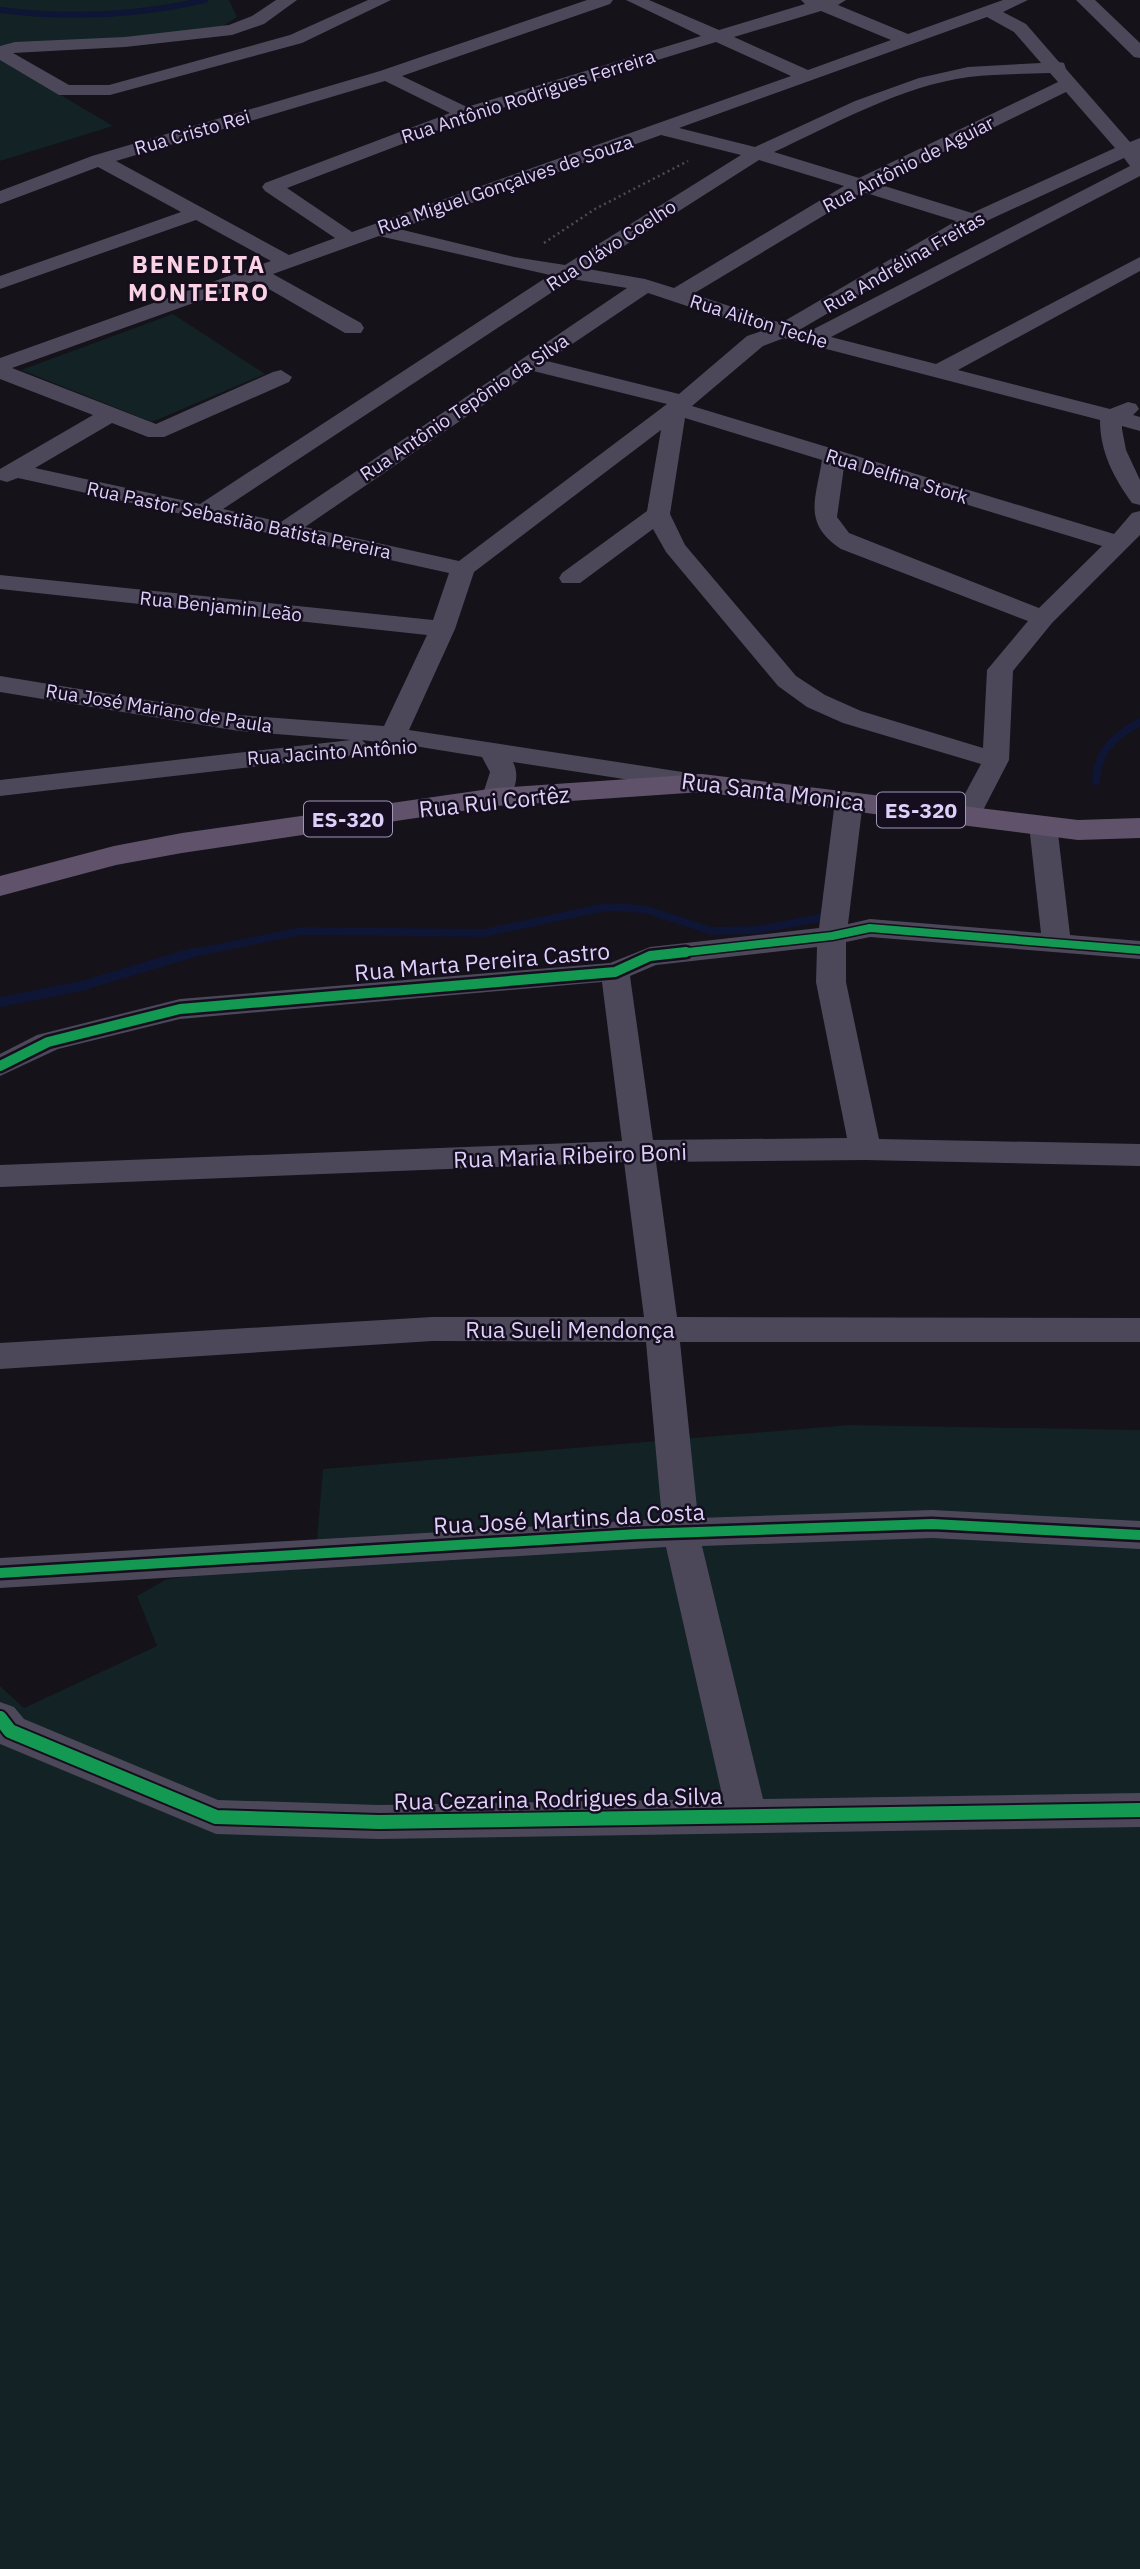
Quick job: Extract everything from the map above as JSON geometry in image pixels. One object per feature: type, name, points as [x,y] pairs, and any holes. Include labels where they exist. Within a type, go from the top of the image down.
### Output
[{"type":"main road","name":"Rua Rui Cortêz","points":[[0,886],[114,856],[169,845],[496,797],[702,783]]},
{"type":"main road","name":"Rua Santa Monica","points":[[702,783],[1078,830],[1140,828]]},
{"type":"street","points":[[0,52],[15,47],[125,42],[184,33],[232,30],[258,20],[288,0]]},
{"type":"street","points":[[0,52],[65,91],[110,90],[296,39],[382,0]]},
{"type":"street","points":[[542,0],[571,11]]},
{"type":"street","name":"Rua Cristo Rei","points":[[0,198],[99,160],[386,75],[604,0]]},
{"type":"street","points":[[635,0],[807,76]]},
{"type":"street","points":[[1085,0],[1140,53]]},
{"type":"street","points":[[823,2],[907,40]]},
{"type":"street","name":"Rua Antônio Rodrigues Ferreira","points":[[349,239],[272,187],[467,113],[823,2]]},
{"type":"street","points":[[1005,3],[1020,28],[1133,147],[1140,167]]},
{"type":"street","name":"Rua Miguel Gonçalves de Souza","points":[[0,365],[285,261],[660,130],[1005,3]]},
{"type":"street","name":"Rua Olávo Coelho","points":[[202,513],[569,272],[757,153],[862,105],[925,82],[968,72],[1064,75]]},
{"type":"street","points":[[386,75],[467,113]]},
{"type":"street","name":"Rua Antônio de Aguiar","points":[[676,295],[859,186],[1064,75]]},
{"type":"street","points":[[660,130],[757,153],[972,220]]},
{"type":"street","name":"Rua Andrélina Freitas","points":[[463,569],[679,404],[755,341],[783,331],[972,220],[1133,147]]},
{"type":"street","points":[[99,160],[285,261]]},
{"type":"street","name":"Rua Andrélina Freitas","points":[[811,339],[1140,167]]},
{"type":"street","points":[[0,284],[197,213]]},
{"type":"street","name":"Rua Ailton Teche","points":[[375,229],[514,263],[645,285],[811,339],[1140,424]]},
{"type":"street","points":[[938,372],[1140,263]]},
{"type":"street","points":[[256,273],[353,328]]},
{"type":"street","name":"Rua Antônio Tepônio da Silva","points":[[284,531],[645,285]]},
{"type":"street","points":[[527,363],[679,404],[658,514],[674,547],[787,681],[816,701],[852,717],[996,760]]},
{"type":"street","points":[[0,371],[156,432],[281,377]]},
{"type":"street","points":[[1140,402],[1111,418],[1110,435],[1123,474],[1140,498]]},
{"type":"street","name":"Rua Delfina Stork","points":[[679,404],[834,456],[1118,543]]},
{"type":"street","points":[[8,475],[111,414]]},
{"type":"street","points":[[834,456],[825,517],[836,536],[849,544],[1043,618]]},
{"type":"street","name":"Rua Pastor Sebastião Batista Pereira","points":[[8,475],[463,569]]},
{"type":"street","points":[[571,578],[658,514]]},
{"type":"street","points":[[967,816],[996,760],[1000,670],[1043,618],[1140,521]]},
{"type":"street","points":[[384,742],[442,629],[463,569]]},
{"type":"street","name":"Rua Benjamin Leão","points":[[0,582],[442,629]]},
{"type":"street","name":"Rua José Mariano de Paula","points":[[8,693],[81,702],[235,728],[384,742]]},
{"type":"street","name":"Rua Jacinto Antônio","points":[[222,761],[235,728]]},
{"type":"street","name":"Rua Jacinto Antônio","points":[[0,788],[384,742],[443,744]]},
{"type":"street","name":"Rua Santa Monica","points":[[443,744],[702,783]]},
{"type":"street","points":[[489,750],[503,764],[505,780],[496,797]]},
{"type":"street","points":[[849,801],[832,936],[831,982],[865,1149]]},
{"type":"street","points":[[1043,825],[1056,942]]},
{"type":"street","name":"Rua Marta Pereira Castro","points":[[0,1066],[48,1042],[180,1009],[615,972],[650,956],[832,936],[870,928],[1140,950]]},
{"type":"street","points":[[615,972],[662,1329],[681,1533],[747,1816]]},
{"type":"street","name":"Rua Maria Ribeiro Boni","points":[[0,1176],[637,1151],[865,1149],[1140,1155]]},
{"type":"street","name":"Rua Sueli Mendonça","points":[[0,1356],[432,1329],[1140,1330]]},
{"type":"street","name":"Rua José Martins da Costa","points":[[0,1573],[681,1533],[932,1524],[1140,1535]]},
{"type":"street","name":"Rua Cezarina Rodrigues da Silva","points":[[0,1718],[10,1731],[216,1817],[379,1822],[1140,1810]]},
{"type":"path","points":[[514,263],[595,209],[720,145]]},
{"type":"shaded area","points":[[0,0],[229,0],[237,17],[223,26],[195,32],[0,47]]},
{"type":"shaded area","points":[[0,59],[113,126],[0,161]]},
{"type":"shaded area","points":[[173,314],[265,374],[152,422],[21,370]]},
{"type":"shaded area","points":[[849,1425],[1140,1430],[1140,2569],[0,2569],[0,1686],[24,1708],[157,1646],[137,1596],[165,1580],[248,1566],[317,1540],[323,1469]]},
{"type":"waterway","points":[[0,10],[77,15],[128,13],[205,0]]},
{"type":"waterway","points":[[1096,781],[1100,761],[1109,746],[1140,722]]},
{"type":"waterway","points":[[189,954],[301,931],[484,933],[606,907],[644,909],[712,931],[757,930],[830,916]]},
{"type":"waterway","points":[[0,1002],[81,986],[195,952]]},
{"type":"cycle path","points":[[0,1066],[48,1042],[180,1009],[615,972],[650,956],[832,936],[870,928],[1140,950]]},
{"type":"cycle path","points":[[0,1573],[638,1534],[932,1524],[1140,1535]]},
{"type":"cycle path","points":[[0,1718],[10,1731],[216,1817],[379,1822],[1140,1810]]},
{"type":"district","name":"BENEDITA MONTEIRO","points":[[199,278]]}]
